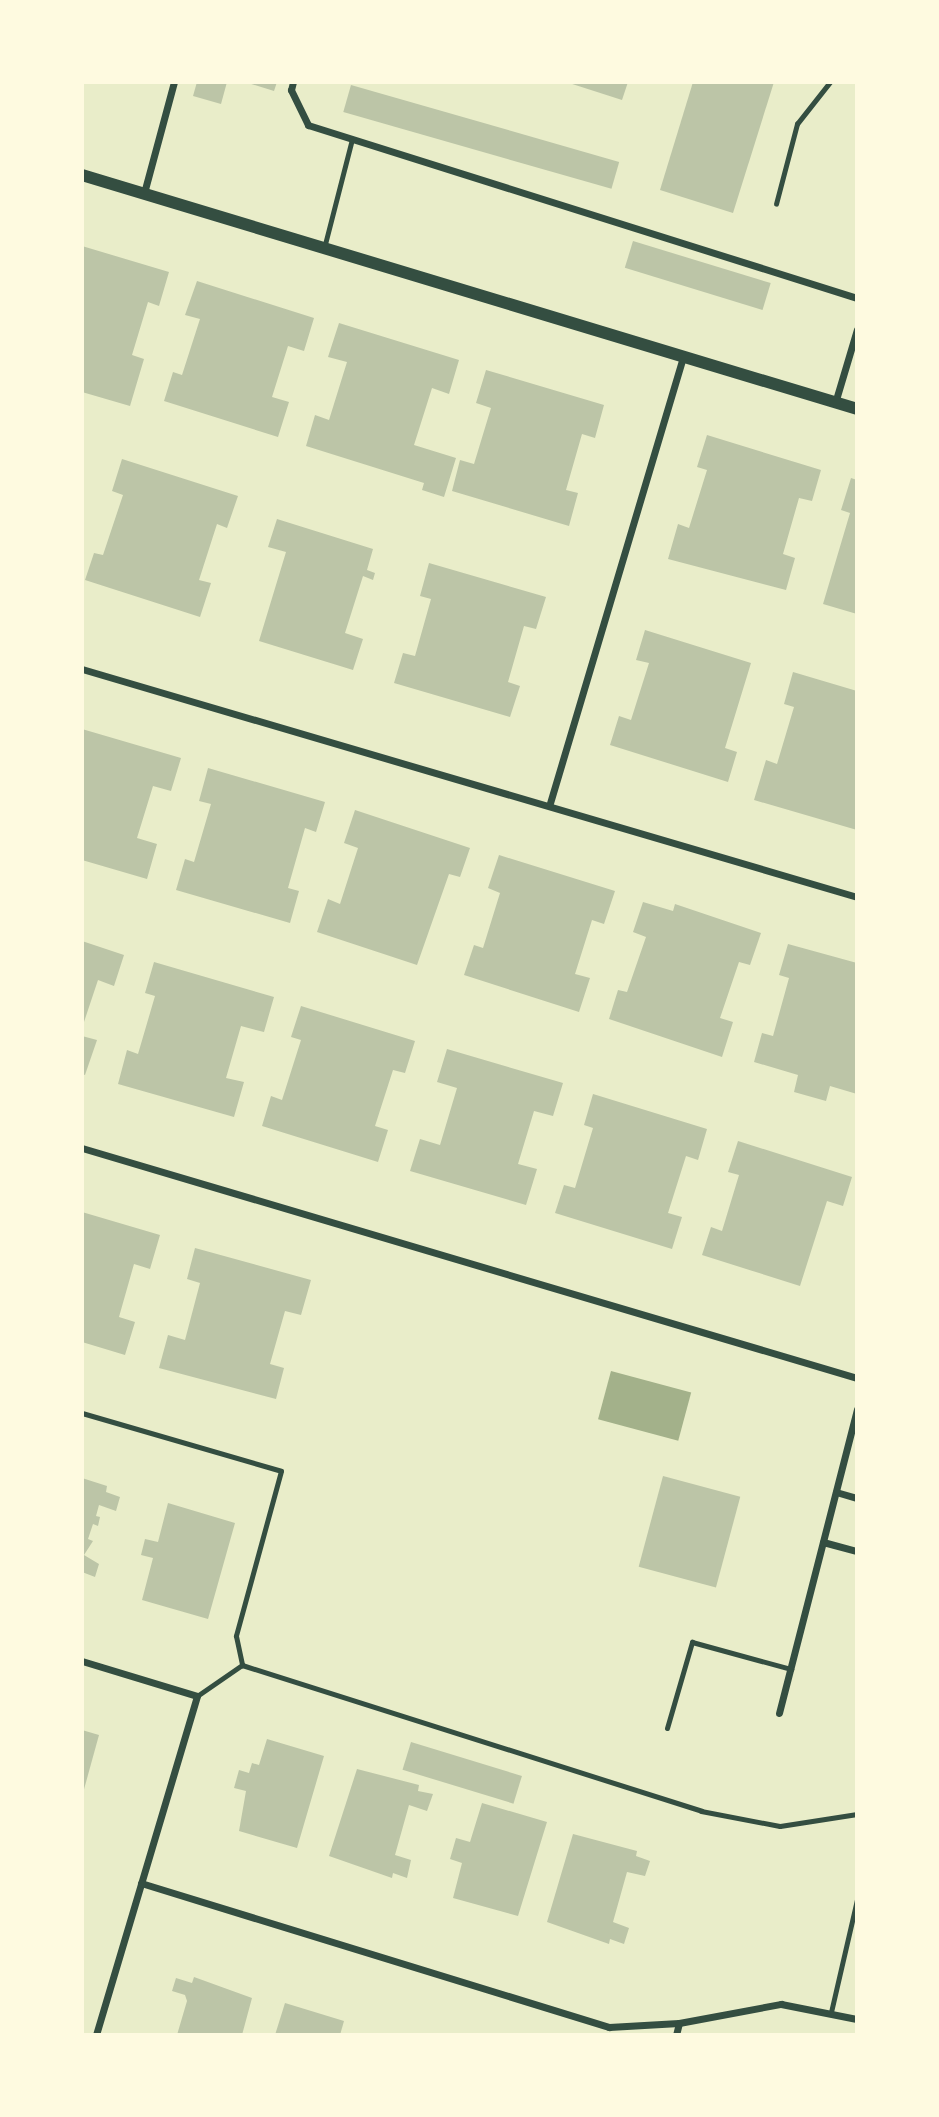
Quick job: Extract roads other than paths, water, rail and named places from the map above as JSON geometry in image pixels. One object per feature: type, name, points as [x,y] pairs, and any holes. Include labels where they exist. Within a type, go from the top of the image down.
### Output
[{"type":"street","points":[[144,193],[174,82]]},
{"type":"street","points":[[293,82],[290,90],[308,125],[857,298]]},
{"type":"street","points":[[82,174],[857,409]]},
{"type":"street","points":[[835,403],[857,329]]},
{"type":"street","points":[[550,803],[683,357]]},
{"type":"street","points":[[82,669],[550,803],[857,897]]},
{"type":"street","points":[[82,1148],[857,1378]]},
{"type":"street","points":[[779,1713],[857,1409]]},
{"type":"street","points":[[836,1492],[857,1498]]},
{"type":"street","points":[[823,1542],[857,1551]]},
{"type":"street","points":[[82,1661],[197,1696],[96,2035]]},
{"type":"street","points":[[141,1883],[609,2027],[679,2023],[781,2004],[857,2019]]},
{"type":"street","points":[[676,2035],[679,2023]]},
{"type":"lane","points":[[324,248],[352,139]]},
{"type":"lane","points":[[82,1413],[281,1471],[236,1636],[242,1665]]},
{"type":"lane","points":[[667,1727],[692,1642],[791,1669]]},
{"type":"lane","points":[[197,1696],[242,1665]]},
{"type":"lane","points":[[242,1665],[701,1811],[780,1826],[857,1814]]},
{"type":"lane","points":[[831,2012],[857,1899]]}]
